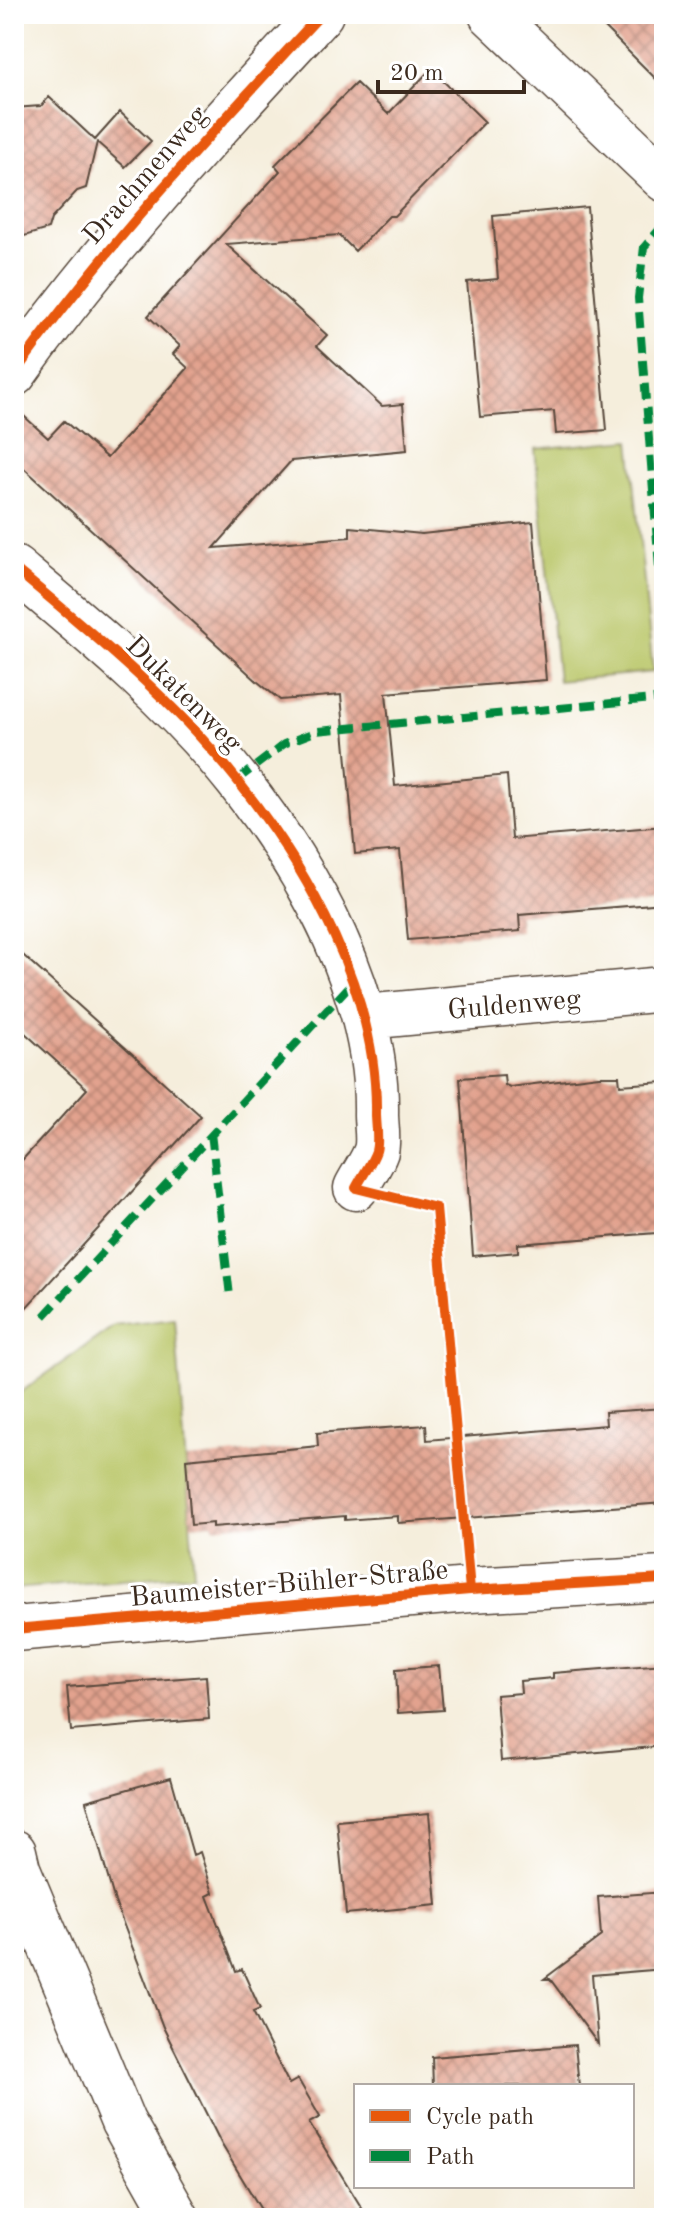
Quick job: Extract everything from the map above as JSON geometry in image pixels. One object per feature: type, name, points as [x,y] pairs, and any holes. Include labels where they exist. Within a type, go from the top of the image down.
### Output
[{"type":"street","name":"Drachmenweg","points":[[14,374],[65,302],[149,201],[321,14]]},
{"type":"street","points":[[491,14],[664,179]]},
{"type":"street","name":"Dukatenweg","points":[[14,568],[96,637],[184,721],[237,780],[292,859],[324,918],[365,1017],[377,1079],[376,1150],[356,1188]]},
{"type":"street","name":"Guldenweg","points":[[365,1017],[664,989]]},
{"type":"street","name":"Baumeister-Bühler-Straße","points":[[14,1629],[470,1590],[664,1579]]},
{"type":"street","points":[[14,1852],[18,1869],[113,2100],[177,2218]]},
{"type":"green space","points":[[630,440],[653,672],[558,681],[535,449]]},
{"type":"green space","points":[[175,1319],[194,1574],[14,1589],[14,1397],[114,1326]]},
{"type":"building","points":[[591,14],[664,14],[664,87]]},
{"type":"building","points":[[431,69],[485,122],[394,216],[389,216],[355,251],[339,235],[226,244],[327,335],[317,346],[382,406],[403,404],[407,450],[291,461],[214,548],[350,537],[350,527],[422,534],[533,522],[546,680],[386,693],[395,786],[507,775],[512,839],[664,826],[664,903],[519,915],[520,931],[408,940],[400,850],[355,854],[341,695],[280,700],[258,682],[14,459],[14,407],[48,438],[64,421],[107,458],[188,368],[173,354],[180,346],[148,316],[280,171],[275,165],[356,83],[388,114]]},
{"type":"building","points":[[49,97],[95,140],[120,112],[151,141],[125,167],[97,142],[86,188],[77,191],[51,219],[48,229],[14,239],[14,108],[41,106]]},
{"type":"building","points":[[587,207],[607,430],[556,434],[554,411],[480,417],[467,282],[498,279],[493,216]]},
{"type":"building","points":[[14,947],[201,1116],[14,1321],[14,1169],[87,1089],[14,1023]]},
{"type":"building","points":[[504,1075],[505,1085],[510,1087],[599,1076],[619,1076],[620,1085],[664,1082],[664,1228],[656,1228],[656,1233],[518,1244],[518,1252],[473,1256],[460,1078]]},
{"type":"building","points":[[664,1408],[664,1503],[398,1523],[398,1516],[345,1520],[345,1516],[213,1527],[213,1523],[191,1525],[186,1459],[318,1446],[317,1433],[426,1425],[427,1440],[606,1425],[605,1412]]},
{"type":"building","points":[[664,1664],[664,1746],[501,1761],[496,1695],[521,1693],[520,1681],[553,1678],[553,1673]]},
{"type":"building","points":[[439,1666],[443,1710],[398,1713],[396,1669]]},
{"type":"building","points":[[206,1676],[209,1719],[71,1731],[67,1687]]},
{"type":"building","points":[[171,1777],[193,1855],[200,1852],[213,1893],[207,1896],[236,1971],[242,1969],[260,2009],[253,2012],[289,2084],[298,2079],[320,2117],[309,2123],[368,2218],[266,2218],[222,2145],[163,2027],[115,1902],[86,1801]]},
{"type":"building","points":[[429,1813],[437,1905],[346,1914],[337,1821]]},
{"type":"building","points":[[664,1892],[664,1969],[592,1975],[598,2044],[550,1979],[544,1979],[601,1936],[598,1897]]},
{"type":"building","points":[[575,2045],[579,2084],[433,2084],[432,2057]]},
{"type":"marked path","points":[[664,224],[644,247],[638,298],[664,631]]},
{"type":"marked path","points":[[237,780],[284,744],[317,731],[664,698]]},
{"type":"marked path","points":[[44,1316],[352,983]]},
{"type":"marked path","points":[[211,1133],[230,1296]]},
{"type":"cycle path","points":[[14,374],[123,234],[321,14]]},
{"type":"cycle path","points":[[14,568],[131,668],[213,751],[290,854],[335,936],[365,1024],[374,1069],[377,1147],[356,1188],[436,1208],[470,1590]]},
{"type":"cycle path","points":[[14,1629],[470,1590],[664,1579]]}]
